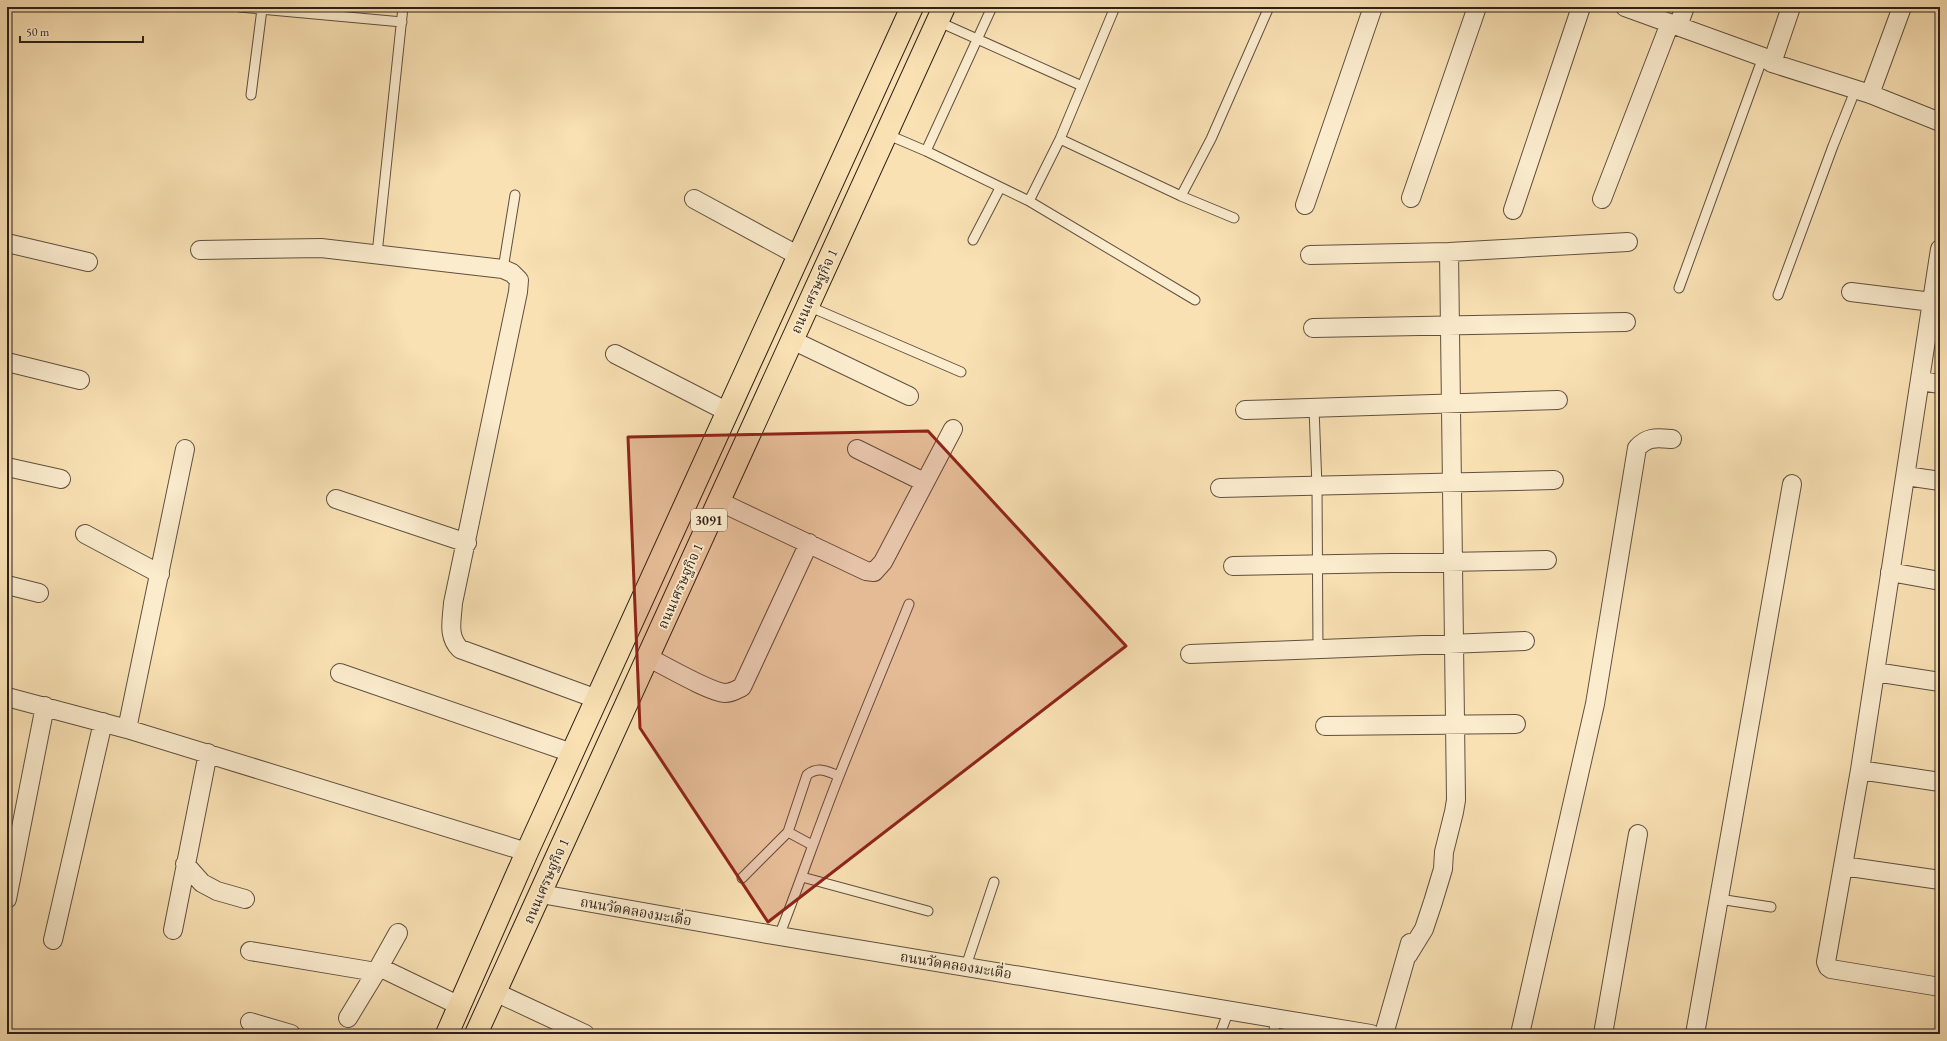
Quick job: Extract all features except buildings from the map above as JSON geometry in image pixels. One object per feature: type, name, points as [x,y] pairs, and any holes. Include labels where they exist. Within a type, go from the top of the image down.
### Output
[{"type":"main road","name":"ถนนเศรษฐกิจ 1","points":[[447,1034],[527,852],[912,7]]},
{"type":"main road","name":"ถนนเศรษฐกิจ 1","points":[[476,1034],[940,14]]},
{"type":"street","points":[[1305,205],[1373,7]]},
{"type":"street","points":[[1411,198],[1477,7]]},
{"type":"street","points":[[1512,210],[1582,7]]},
{"type":"street","points":[[1625,7],[1940,122]]},
{"type":"street","points":[[1602,200],[1674,25],[1685,7]]},
{"type":"street","points":[[1768,60],[1791,7]]},
{"type":"street","points":[[1863,93],[1902,7]]},
{"type":"street","points":[[694,199],[799,256]]},
{"type":"street","points":[[1310,254],[1449,252],[1628,242]]},
{"type":"street","points":[[7,243],[88,262]]},
{"type":"street","points":[[200,250],[321,248],[503,268],[512,273],[518,280],[518,292],[454,603],[450,629],[454,643],[460,649],[505,664],[597,699]]},
{"type":"street","points":[[1940,250],[1939,271],[1932,302],[1860,770],[1826,962],[1828,967],[1831,969],[1940,986]]},
{"type":"street","points":[[1384,1034],[1408,956],[1424,929],[1443,869],[1444,852],[1456,800],[1449,252]]},
{"type":"street","points":[[1851,292],[1932,302]]},
{"type":"street","points":[[1313,328],[1626,322]]},
{"type":"street","points":[[792,340],[909,396]]},
{"type":"street","points":[[615,354],[728,412]]},
{"type":"street","points":[[7,362],[80,380]]},
{"type":"street","points":[[1921,381],[1940,384]]},
{"type":"street","points":[[1244,410],[1558,400]]},
{"type":"street","points":[[718,501],[866,571],[874,572],[883,562],[953,429]]},
{"type":"street","points":[[1520,1034],[1595,704],[1637,448],[1643,441],[1653,438],[1672,439]]},
{"type":"street","points":[[127,729],[185,449]]},
{"type":"street","points":[[858,449],[924,482]]},
{"type":"street","points":[[7,467],[61,480]]},
{"type":"street","points":[[1906,476],[1940,481]]},
{"type":"street","points":[[1220,488],[1317,487],[1554,480]]},
{"type":"street","points":[[1695,1034],[1792,484]]},
{"type":"street","points":[[336,499],[467,543]]},
{"type":"street","points":[[85,534],[160,574]]},
{"type":"street","points":[[647,657],[709,688],[723,692],[733,692],[742,687],[808,543]]},
{"type":"street","points":[[1233,566],[1547,560]]},
{"type":"street","points":[[1890,572],[1940,580]]},
{"type":"street","points":[[7,585],[39,593]]},
{"type":"street","points":[[1190,654],[1525,641]]},
{"type":"street","points":[[1875,672],[1940,682]]},
{"type":"street","points":[[340,673],[572,753]]},
{"type":"street","points":[[7,697],[103,722],[208,753],[527,852]]},
{"type":"street","points":[[7,899],[45,706]]},
{"type":"street","points":[[53,940],[103,722]]},
{"type":"street","points":[[1325,726],[1516,724]]},
{"type":"street","points":[[173,930],[208,753]]},
{"type":"street","points":[[1860,770],[1940,782]]},
{"type":"street","points":[[1603,1034],[1638,834]]},
{"type":"street","points":[[185,864],[202,884],[217,891],[245,899]]},
{"type":"street","points":[[1843,866],[1940,880]]},
{"type":"street","name":"ถนนวัดคลองมะเดื่อ","points":[[541,894],[779,936],[1229,1010],[1275,1026],[1371,1034]]},
{"type":"street","points":[[348,1018],[378,970],[398,933]]},
{"type":"street","points":[[250,951],[378,970],[460,1006]]},
{"type":"street","points":[[495,992],[585,1034]]},
{"type":"street","points":[[250,1022],[291,1034]]},
{"type":"lane","points":[[239,7],[402,22]]},
{"type":"lane","points":[[377,254],[403,7]]},
{"type":"lane","points":[[926,151],[992,7]]},
{"type":"lane","points":[[1028,201],[1060,138],[1115,7]]},
{"type":"lane","points":[[1181,196],[1211,139],[1270,7]]},
{"type":"lane","points":[[251,95],[262,9]]},
{"type":"lane","points":[[940,14],[978,38],[1082,86]]},
{"type":"lane","points":[[1679,288],[1768,60]]},
{"type":"lane","points":[[1778,295],[1833,146],[1863,93]]},
{"type":"lane","points":[[886,134],[926,151],[1028,201],[1194,300]]},
{"type":"lane","points":[[1060,138],[1181,196],[1234,218]]},
{"type":"lane","points":[[973,240],[1000,188]]},
{"type":"lane","points":[[503,268],[515,194]]},
{"type":"lane","points":[[808,306],[961,372]]},
{"type":"lane","points":[[1314,408],[1317,487],[1318,650]]},
{"type":"lane","points":[[779,936],[839,776],[909,604]]},
{"type":"lane","points":[[742,878],[788,832],[807,775],[813,770],[820,769],[839,776]]},
{"type":"lane","points":[[788,832],[812,845]]},
{"type":"lane","points":[[802,878],[928,911]]},
{"type":"lane","points":[[966,966],[994,882]]},
{"type":"lane","points":[[1719,899],[1771,907]]},
{"type":"lane","points":[[1220,1034],[1229,1010]]},
{"type":"highlighted area","points":[[928,431],[1126,646],[768,922],[640,728],[628,437]]}]
